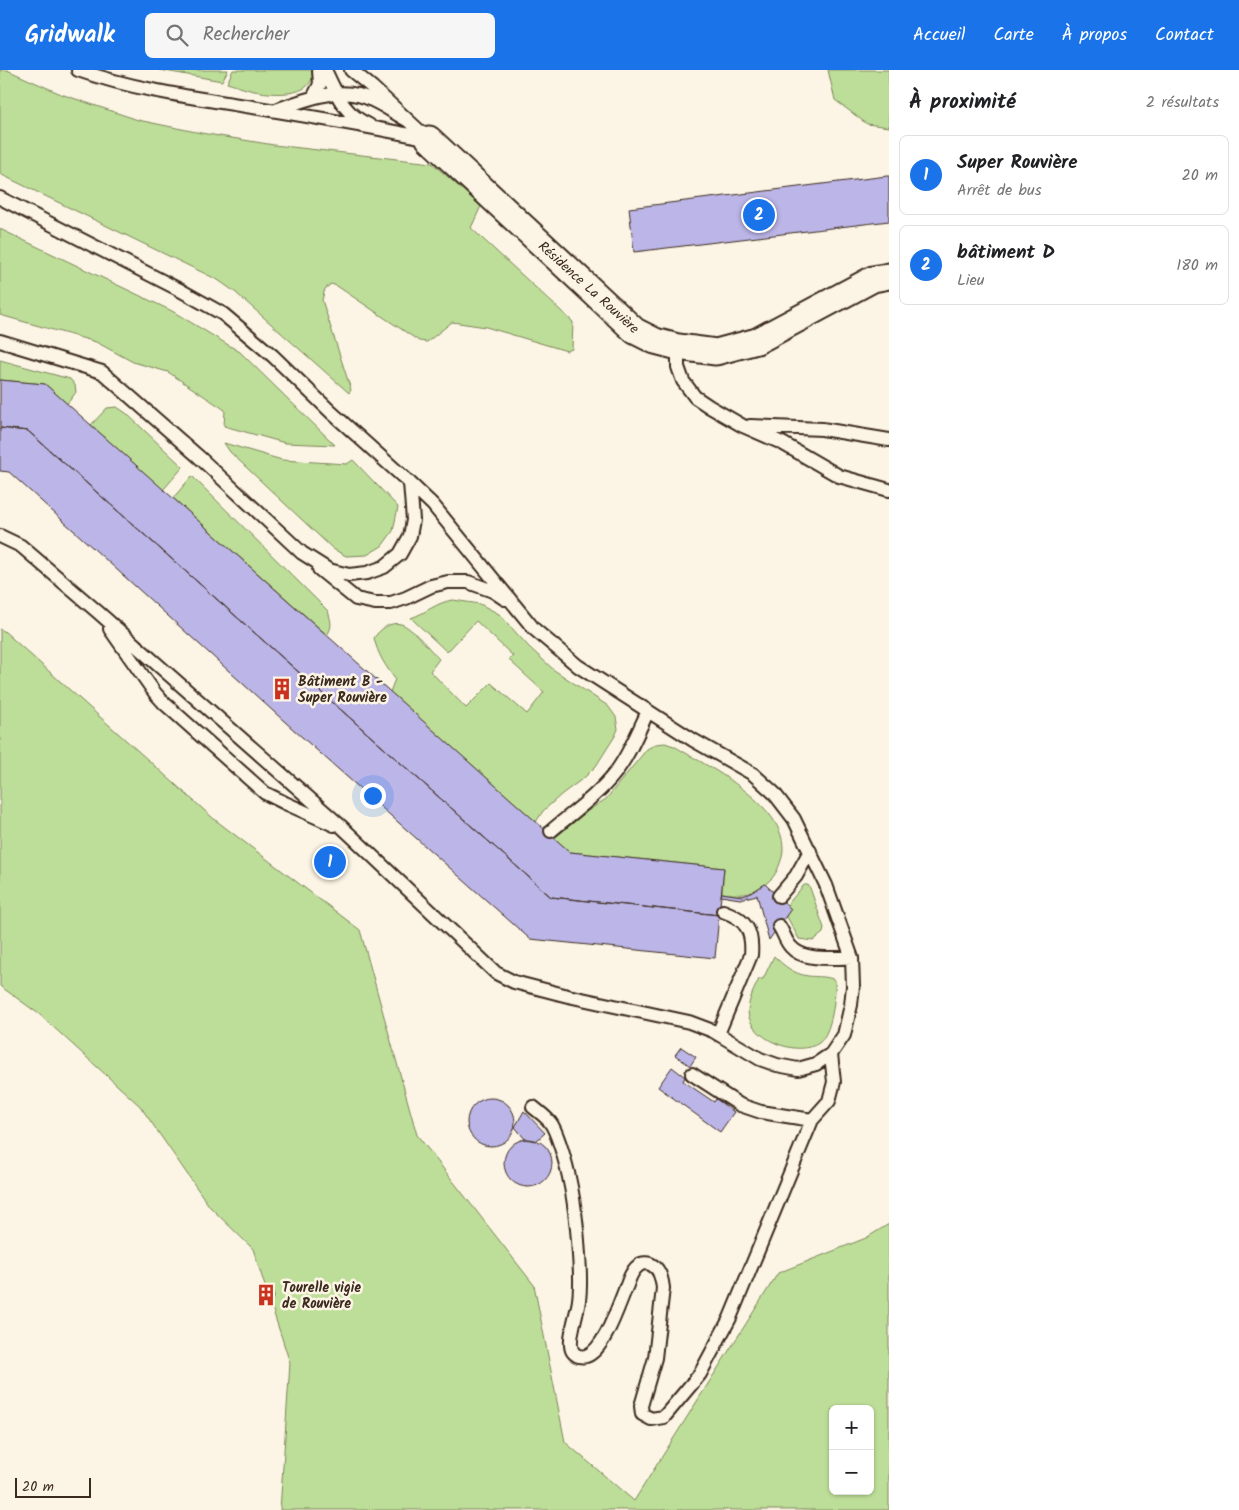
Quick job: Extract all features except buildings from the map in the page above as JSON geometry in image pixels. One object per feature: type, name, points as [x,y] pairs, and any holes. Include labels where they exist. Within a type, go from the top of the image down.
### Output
[{"type":"street","name":"Résidence La Rouvière","points":[[429,139],[635,331],[656,341],[678,347],[716,352],[757,341],[873,279],[889,276]]},
{"type":"lane","points":[[78,70],[160,92],[429,139]]},
{"type":"lane","points":[[314,96],[320,84],[319,70]]},
{"type":"lane","points":[[325,70],[344,108],[362,122],[381,130]]},
{"type":"lane","points":[[351,70],[429,139]]},
{"type":"lane","points":[[275,111],[314,96],[356,94],[372,100],[407,120]]},
{"type":"lane","points":[[0,198],[178,288],[223,314],[273,356],[433,505],[534,629],[578,666],[693,740],[753,774],[774,793],[794,819],[810,851],[826,885],[852,958],[853,986],[851,1006],[844,1035],[831,1054],[816,1064],[798,1069],[760,1059],[718,1034],[689,1022],[568,996],[514,982],[496,974],[343,828],[21,546],[0,536]]},
{"type":"lane","points":[[0,341],[102,372],[302,553],[356,599],[375,603],[391,603],[431,586],[448,582],[468,582],[493,591],[513,604]]},
{"type":"lane","points":[[678,347],[678,367],[683,381],[694,397],[743,426],[782,443],[839,476],[889,490]]},
{"type":"lane","points":[[743,426],[822,429],[889,440]]},
{"type":"lane","points":[[302,553],[329,570],[349,574],[367,573],[384,567],[400,554],[410,536],[413,520],[410,483]]},
{"type":"lane","points":[[99,613],[164,703],[266,793],[307,814],[343,828]]},
{"type":"lane","points":[[551,831],[604,786],[615,773],[636,738],[648,711]]},
{"type":"lane","points":[[779,896],[796,876],[810,851]]},
{"type":"lane","points":[[718,1034],[751,955],[752,942],[750,932],[744,923],[734,915],[723,911]]},
{"type":"lane","points":[[779,926],[792,949],[799,953],[812,957],[852,958]]},
{"type":"lane","points":[[533,1107],[551,1124],[570,1178],[576,1218],[580,1284],[579,1300],[570,1342],[571,1350],[576,1355],[583,1357],[591,1354],[598,1348],[631,1275],[638,1266],[646,1263],[652,1265],[662,1279],[663,1288],[655,1358],[641,1406],[642,1414],[651,1419],[664,1417],[700,1374],[730,1318],[812,1120],[829,1101],[834,1082],[831,1054]]},
{"type":"lane","points":[[692,1074],[740,1104],[761,1112],[812,1120]]},
{"type":"green space","points":[[0,70],[7,70],[61,94],[138,120],[274,145],[432,163],[481,206],[471,228],[573,322],[572,349],[567,351],[486,327],[452,322],[427,342],[419,341],[337,286],[331,284],[325,289],[322,300],[351,390],[349,393],[235,292],[218,280],[0,174]]},
{"type":"green space","points":[[159,70],[228,70],[222,81]]},
{"type":"green space","points":[[233,70],[312,70],[312,79],[308,85],[294,92],[268,93],[252,91],[227,83]]},
{"type":"green space","points":[[828,70],[889,70],[889,127],[867,124],[835,100]]},
{"type":"green space","points":[[0,229],[172,311],[240,352],[335,445],[285,443],[224,426],[225,410],[168,372],[133,362],[96,342],[0,315]]},
{"type":"green space","points":[[0,360],[70,379],[75,385],[76,392],[67,404],[45,384],[0,380]]},
{"type":"green space","points":[[117,407],[126,413],[183,467],[163,490],[91,425],[107,408]]},
{"type":"green space","points":[[224,443],[282,460],[347,464],[353,460],[398,507],[393,531],[382,546],[367,555],[346,556],[333,549],[230,452]]},
{"type":"green space","points":[[192,476],[328,611],[331,624],[327,635],[173,498]]},
{"type":"green space","points":[[453,600],[480,604],[499,614],[529,647],[554,670],[608,706],[616,717],[618,729],[596,766],[543,811],[536,822],[390,692],[395,679],[382,660],[374,638],[385,627],[397,623],[410,630],[439,659],[430,671],[466,708],[491,683],[527,714],[544,692],[509,660],[513,656],[476,621],[447,652],[411,618],[442,603]]},
{"type":"green space","points":[[0,629],[214,819],[360,930],[417,1135],[534,1285],[565,1442],[634,1501],[778,1273],[866,1238],[889,1224],[889,1510],[280,1510],[290,1363],[253,1249],[210,1207],[140,1106],[39,1014],[0,986]]},
{"type":"green space","points":[[665,743],[674,746],[726,777],[762,805],[775,822],[782,839],[782,857],[774,875],[761,888],[744,894],[722,893],[724,868],[570,852],[554,838],[606,799],[647,749],[656,744]]},
{"type":"green space","points":[[804,885],[808,885],[810,888],[824,928],[823,933],[813,941],[799,939],[786,915],[787,905]]},
{"type":"green space","points":[[774,956],[785,966],[798,973],[835,980],[834,1004],[830,1023],[819,1043],[810,1047],[787,1047],[766,1038],[751,1022],[748,1012],[752,995],[759,979],[763,979]]},
{"type":"place","name":"bâtiment D","points":[[759,215]]},
{"type":"place","name":"Bâtiment B - Super Rouvière","points":[[282,689]]},
{"type":"place","name":"Super Rouvière","points":[[330,862]]},
{"type":"place","name":"Tourelle vigie de Rouvière","points":[[266,1295]]}]
